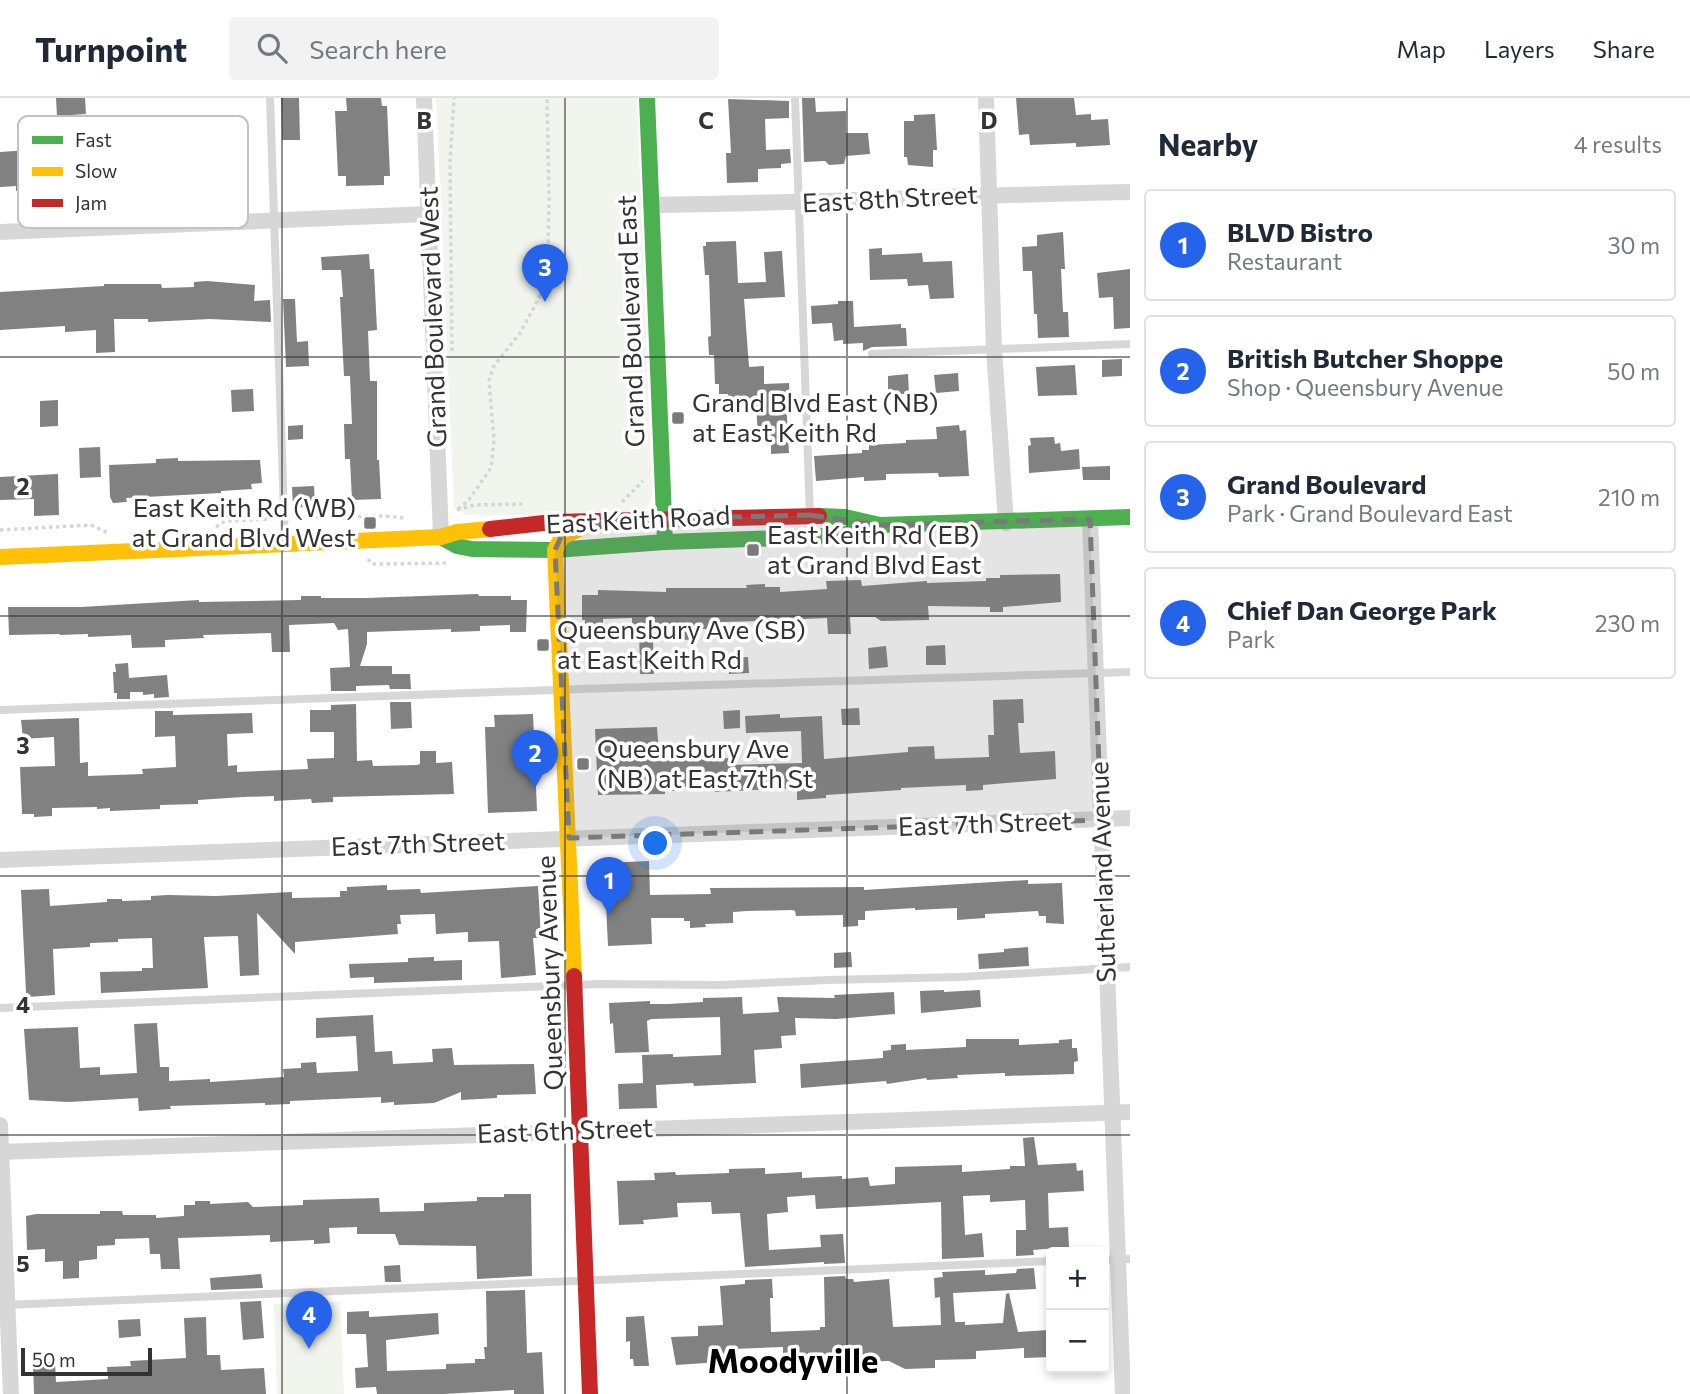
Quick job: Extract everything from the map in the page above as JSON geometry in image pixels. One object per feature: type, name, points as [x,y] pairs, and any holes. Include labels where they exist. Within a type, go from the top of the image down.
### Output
[{"type":"street","name":"Grand Boulevard West","points":[[424,98],[441,537]]},
{"type":"street","name":"Grand Boulevard East","points":[[647,98],[664,542]]},
{"type":"street","points":[[986,98],[994,349],[1006,523]]},
{"type":"street","name":"East 8th Street","points":[[650,205],[799,204],[1130,192]]},
{"type":"street","points":[[248,222],[428,214]]},
{"type":"street","points":[[0,232],[99,228]]},
{"type":"street","name":"East Keith Road","points":[[0,557],[441,537],[457,532],[553,522],[607,520],[810,515],[845,517],[880,525],[1130,517]]},
{"type":"street","name":"Sutherland Avenue","points":[[1090,519],[1123,1394]]},
{"type":"street","points":[[555,550],[561,537],[607,520]]},
{"type":"street","name":"East Keith Road","points":[[441,537],[457,546],[472,549],[555,550],[849,534],[880,525]]},
{"type":"street","points":[[514,526],[540,534],[555,550]]},
{"type":"street","name":"Queensbury Avenue","points":[[555,550],[563,690],[590,1394]]},
{"type":"street","name":"East 7th Street","points":[[0,860],[1130,818]]},
{"type":"street","name":"East 6th Street","points":[[1,1152],[1130,1112]]},
{"type":"street","points":[[0,1125],[4,1305],[10,1394]]},
{"type":"lane","points":[[270,98],[286,546]]},
{"type":"lane","points":[[795,98],[810,515]]},
{"type":"lane","points":[[872,354],[1130,344]]},
{"type":"lane","points":[[0,710],[1130,672]]},
{"type":"lane","points":[[0,1008],[575,986],[720,985],[828,979],[959,977],[1130,967]]},
{"type":"lane","points":[[4,1305],[1046,1261]]},
{"type":"path","points":[[452,358],[450,161],[454,98]]},
{"type":"path","points":[[456,496],[456,510],[468,501],[491,468],[495,440],[489,382],[495,366],[520,333],[539,298],[548,250],[547,98]]},
{"type":"path","points":[[618,506],[643,481]]},
{"type":"path","points":[[291,518],[408,518]]},
{"type":"path","points":[[212,530],[225,521],[274,519]]},
{"type":"path","points":[[0,530],[92,525],[111,534]]},
{"type":"path","points":[[372,564],[424,564]]},
{"type":"highlighted area","points":[[810,515],[880,525],[1090,519],[1101,820],[569,838],[555,550],[561,537],[607,520]]},
{"type":"shaded area","points":[[436,98],[637,98],[652,494],[644,512],[551,516],[466,515],[454,508]]},
{"type":"shaded area","points":[[340,1302],[344,1394],[277,1394],[274,1304]]},
{"type":"building","points":[[56,98],[85,98],[86,114],[57,116]]},
{"type":"building","points":[[281,98],[299,98],[300,140],[282,140]]},
{"type":"building","points":[[346,98],[381,98],[382,106],[387,106],[390,176],[384,176],[384,185],[346,186],[346,176],[338,176],[335,111],[347,111]]},
{"type":"building","points":[[802,98],[815,98],[816,112],[846,111],[846,133],[868,133],[870,154],[846,156],[844,164],[804,162]]},
{"type":"building","points":[[1016,98],[1074,98],[1076,115],[1091,114],[1091,120],[1108,119],[1110,145],[1030,145],[1029,134],[1019,135]]},
{"type":"building","points":[[728,99],[789,101],[789,118],[765,119],[766,150],[790,149],[791,163],[781,164],[781,168],[758,169],[758,182],[727,183],[726,153],[731,153]]},
{"type":"building","points":[[935,114],[937,150],[933,150],[933,167],[908,165],[907,157],[904,157],[904,121],[914,121],[914,115]]},
{"type":"building","points":[[18,151],[18,191],[16,186],[0,187],[0,152]]},
{"type":"building","points":[[1063,232],[1063,312],[1068,312],[1069,337],[1038,338],[1032,271],[1023,271],[1022,247],[1037,246],[1037,235]]},
{"type":"building","points":[[736,241],[738,283],[766,282],[764,252],[782,251],[785,297],[744,299],[749,367],[764,366],[764,384],[789,383],[790,400],[786,400],[789,453],[771,454],[771,439],[758,440],[756,401],[728,402],[728,394],[719,394],[719,384],[715,384],[714,355],[709,355],[708,337],[711,336],[709,275],[705,275],[703,246],[706,246],[706,242]]},
{"type":"building","points":[[882,248],[882,255],[922,253],[923,262],[952,261],[954,298],[930,299],[928,285],[908,286],[907,279],[870,280],[869,249]]},
{"type":"building","points":[[369,254],[370,269],[374,269],[377,330],[368,331],[370,381],[377,381],[377,460],[381,499],[352,500],[350,459],[345,459],[344,424],[352,424],[350,376],[344,376],[341,270],[322,270],[321,257]]},
{"type":"building","points":[[1130,269],[1130,328],[1114,329],[1113,297],[1099,298],[1097,273]]},
{"type":"building","points":[[194,282],[255,285],[254,301],[270,300],[271,322],[210,319],[148,322],[148,319],[114,319],[115,352],[96,353],[96,330],[65,332],[65,326],[0,330],[0,292],[104,284],[194,287]]},
{"type":"building","points":[[283,299],[295,299],[297,342],[308,341],[309,366],[286,367]]},
{"type":"building","points":[[838,301],[853,301],[854,327],[901,324],[901,328],[906,328],[907,346],[872,347],[863,351],[863,343],[843,344],[843,340],[834,341],[832,323],[812,324],[811,306],[838,304]]},
{"type":"building","points":[[1122,359],[1122,376],[1102,377],[1102,360]]},
{"type":"building","points":[[1075,365],[1077,395],[1038,396],[1036,367]]},
{"type":"building","points":[[958,373],[959,391],[936,393],[934,375]]},
{"type":"building","points":[[908,374],[909,394],[888,394],[888,376]]},
{"type":"building","points":[[253,389],[254,411],[232,412],[231,390]]},
{"type":"building","points":[[58,400],[58,426],[40,427],[40,401]]},
{"type":"building","points":[[303,425],[303,439],[288,440],[288,426]]},
{"type":"building","points":[[959,425],[960,431],[966,430],[969,476],[939,477],[938,473],[886,474],[886,480],[864,481],[864,477],[816,481],[814,456],[862,453],[862,450],[869,450],[869,445],[937,439],[936,427]]},
{"type":"building","points":[[1054,437],[1055,444],[1060,443],[1061,451],[1079,449],[1080,469],[1029,473],[1030,438]]},
{"type":"building","points":[[100,447],[101,477],[80,478],[79,448]]},
{"type":"building","points":[[178,458],[178,461],[260,460],[262,483],[251,484],[252,489],[126,498],[127,502],[113,503],[110,497],[109,465],[156,463],[156,459]]},
{"type":"building","points":[[1110,466],[1110,480],[1083,480],[1082,467]]},
{"type":"building","points":[[58,474],[59,515],[34,516],[34,499],[0,500],[0,477]]},
{"type":"building","points":[[314,486],[315,506],[293,508],[292,487]]},
{"type":"building","points":[[1060,574],[1061,602],[1003,607],[1003,612],[990,612],[990,607],[928,606],[929,620],[881,621],[875,617],[850,617],[851,634],[828,634],[827,618],[781,620],[781,626],[762,627],[762,621],[721,622],[721,629],[696,629],[696,640],[653,639],[654,674],[640,674],[639,628],[632,628],[632,618],[603,619],[603,629],[585,630],[585,620],[582,620],[582,595],[598,595],[598,590],[666,592],[666,588],[747,588],[746,585],[765,584],[765,587],[780,587],[780,592],[827,589],[826,581],[861,580],[862,586],[927,581],[986,581],[986,578],[1000,578],[1000,575]]},
{"type":"building","points":[[478,594],[527,600],[526,632],[510,632],[510,625],[480,626],[480,631],[451,632],[451,629],[367,632],[367,644],[360,666],[392,666],[392,674],[410,674],[411,689],[390,689],[389,685],[356,686],[356,691],[331,691],[330,668],[350,667],[348,629],[338,630],[334,623],[289,625],[290,652],[272,652],[271,633],[203,635],[204,638],[165,640],[165,647],[132,648],[131,635],[9,635],[8,607],[81,607],[199,600],[301,600],[301,596],[366,598]]},
{"type":"building","points":[[945,645],[946,665],[926,665],[926,646]]},
{"type":"building","points":[[886,646],[888,667],[869,669],[868,648]]},
{"type":"building","points":[[748,657],[749,673],[729,674],[728,658]]},
{"type":"building","points":[[128,663],[129,678],[167,675],[169,697],[154,698],[154,694],[130,692],[130,699],[117,699],[117,693],[114,693],[115,664]]},
{"type":"building","points":[[1023,699],[1024,723],[1018,723],[1020,753],[1055,751],[1056,779],[983,785],[983,790],[966,791],[966,785],[901,788],[797,800],[797,788],[714,792],[714,785],[679,787],[679,791],[665,791],[665,794],[598,795],[595,729],[657,727],[659,754],[663,754],[663,758],[728,758],[729,765],[802,763],[801,731],[746,733],[745,716],[822,716],[824,759],[908,752],[908,747],[934,746],[935,759],[989,757],[988,735],[994,735],[993,700]]},
{"type":"building","points":[[390,702],[411,702],[412,728],[391,729]]},
{"type":"building","points":[[356,704],[357,761],[372,760],[373,766],[417,765],[420,764],[420,751],[436,751],[436,763],[452,762],[454,794],[333,797],[333,802],[312,803],[311,799],[274,801],[274,796],[243,797],[198,800],[198,804],[160,805],[160,809],[110,811],[110,808],[97,807],[52,808],[52,816],[34,817],[34,814],[22,814],[20,767],[55,764],[54,737],[23,739],[21,720],[79,718],[80,763],[88,762],[88,776],[143,774],[142,769],[176,767],[175,736],[155,737],[155,711],[173,711],[173,715],[252,713],[253,733],[227,734],[228,766],[237,765],[237,772],[308,769],[307,759],[334,758],[334,732],[310,732],[310,710],[331,710],[331,705]]},
{"type":"building","points":[[859,708],[860,725],[842,725],[841,709]]},
{"type":"building","points":[[740,710],[740,728],[724,729],[723,711]]},
{"type":"building","points":[[533,714],[537,811],[488,813],[485,727],[495,727],[494,715]]},
{"type":"building","points":[[649,861],[650,895],[711,894],[710,888],[864,887],[864,890],[1028,880],[1028,884],[1062,883],[1064,924],[1046,923],[1046,916],[1039,916],[1038,911],[985,914],[985,918],[957,920],[957,908],[915,908],[865,911],[865,920],[858,920],[858,926],[843,927],[843,915],[796,916],[792,910],[747,911],[733,912],[733,923],[705,924],[706,927],[690,928],[690,921],[684,921],[684,918],[651,918],[652,944],[608,946],[604,863]]},
{"type":"building","points":[[387,885],[387,890],[420,889],[421,893],[538,886],[541,938],[533,938],[536,975],[501,978],[499,941],[468,942],[468,932],[436,934],[435,914],[400,915],[398,934],[295,942],[295,954],[257,913],[259,975],[240,976],[238,936],[204,937],[208,988],[101,993],[100,972],[142,971],[142,968],[153,968],[152,938],[118,939],[118,942],[90,943],[90,947],[53,949],[55,995],[28,997],[26,993],[21,890],[49,889],[50,906],[107,902],[107,899],[151,900],[151,896],[168,895],[216,896],[292,892],[292,898],[340,897],[340,891],[347,891],[347,887]]},
{"type":"building","points":[[1028,947],[1029,966],[979,969],[978,954]]},
{"type":"building","points":[[851,952],[852,967],[834,968],[834,953]]},
{"type":"building","points":[[434,957],[434,961],[462,960],[462,980],[374,983],[374,977],[350,978],[349,964],[408,962],[408,958]]},
{"type":"building","points":[[980,990],[981,1007],[921,1013],[920,991]]},
{"type":"building","points":[[894,992],[895,1014],[836,1019],[795,1018],[796,1035],[781,1036],[782,1048],[754,1050],[756,1083],[656,1085],[657,1108],[619,1109],[618,1084],[643,1083],[642,1055],[721,1055],[720,1017],[651,1019],[647,1021],[649,1052],[615,1053],[609,1003],[650,1001],[650,1004],[668,1004],[703,1002],[703,998],[742,997],[743,1014],[779,1012],[777,997],[835,998],[834,995]]},
{"type":"building","points":[[373,1015],[375,1052],[392,1051],[393,1064],[433,1062],[432,1049],[452,1048],[454,1065],[534,1064],[536,1094],[497,1095],[497,1098],[461,1100],[461,1092],[434,1103],[394,1105],[394,1102],[381,1103],[381,1097],[290,1101],[290,1104],[170,1106],[171,1109],[139,1111],[138,1098],[69,1102],[29,1100],[24,1029],[78,1027],[80,1068],[100,1067],[100,1075],[137,1073],[134,1024],[157,1023],[160,1067],[169,1067],[169,1081],[210,1079],[210,1082],[284,1077],[283,1069],[301,1068],[301,1063],[316,1062],[317,1073],[358,1071],[356,1036],[316,1038],[316,1018]]},
{"type":"building","points":[[966,1039],[1019,1039],[1019,1045],[1059,1043],[1059,1040],[1072,1039],[1072,1048],[1077,1048],[1078,1061],[1074,1062],[1074,1074],[957,1075],[958,1078],[801,1088],[800,1064],[883,1058],[883,1051],[891,1050],[891,1045],[906,1044],[906,1050],[966,1047]]},
{"type":"building","points":[[1034,1137],[1038,1165],[1076,1163],[1077,1171],[1083,1170],[1084,1191],[1048,1193],[1049,1228],[1068,1227],[1069,1247],[1046,1247],[1033,1250],[1034,1255],[1016,1256],[1016,1230],[1026,1230],[1025,1200],[990,1202],[990,1195],[963,1196],[965,1235],[982,1233],[984,1257],[942,1259],[941,1202],[816,1209],[815,1195],[787,1197],[788,1212],[767,1214],[769,1250],[821,1247],[820,1235],[843,1234],[845,1263],[745,1267],[740,1213],[712,1214],[711,1202],[677,1203],[678,1217],[643,1220],[644,1224],[619,1225],[617,1181],[655,1180],[654,1173],[729,1173],[729,1169],[765,1168],[765,1174],[802,1172],[802,1178],[868,1177],[870,1186],[895,1184],[895,1167],[962,1165],[962,1172],[1025,1166],[1023,1138]]},
{"type":"building","points":[[504,1194],[531,1194],[532,1276],[477,1279],[476,1246],[399,1245],[395,1234],[357,1234],[357,1227],[329,1228],[330,1243],[314,1244],[314,1240],[270,1242],[270,1235],[178,1238],[180,1269],[161,1269],[160,1254],[150,1254],[149,1238],[115,1239],[115,1245],[97,1246],[97,1259],[79,1261],[79,1278],[63,1279],[63,1261],[45,1262],[45,1249],[27,1250],[26,1216],[36,1214],[100,1214],[100,1211],[122,1211],[123,1215],[156,1215],[156,1218],[184,1216],[184,1205],[195,1205],[195,1201],[210,1201],[210,1204],[248,1202],[253,1207],[303,1205],[303,1200],[379,1198],[380,1212],[424,1211],[424,1203],[477,1201],[477,1197],[504,1197]]},
{"type":"building","points":[[400,1265],[401,1282],[385,1282],[384,1266]]},
{"type":"building","points":[[1034,1268],[1036,1289],[953,1293],[955,1322],[965,1322],[965,1325],[1003,1323],[1006,1294],[1009,1293],[1018,1332],[1046,1330],[1046,1357],[1024,1358],[1024,1348],[976,1351],[976,1359],[935,1360],[935,1368],[905,1369],[889,1361],[821,1363],[821,1358],[783,1360],[783,1347],[733,1349],[734,1366],[721,1367],[720,1362],[676,1365],[671,1337],[698,1336],[698,1326],[723,1325],[720,1286],[745,1284],[745,1280],[772,1279],[771,1332],[820,1330],[820,1327],[825,1327],[824,1277],[845,1276],[854,1282],[889,1279],[893,1327],[941,1325],[940,1297],[935,1298],[934,1278],[943,1277],[942,1272],[985,1270],[985,1275],[1016,1273],[1017,1269]]},
{"type":"building","points":[[261,1274],[263,1288],[211,1290],[210,1278]]},
{"type":"building","points":[[525,1290],[527,1353],[542,1352],[544,1394],[514,1394],[514,1390],[377,1394],[376,1387],[356,1388],[355,1368],[368,1367],[366,1334],[347,1334],[347,1312],[369,1311],[369,1317],[438,1313],[439,1334],[386,1340],[387,1371],[446,1369],[446,1364],[475,1363],[475,1359],[485,1359],[486,1291]]},
{"type":"building","points":[[261,1301],[264,1338],[243,1340],[240,1302]]},
{"type":"building","points":[[644,1316],[649,1366],[634,1366],[633,1359],[630,1359],[630,1341],[626,1342],[626,1317]]},
{"type":"building","points":[[206,1317],[207,1355],[220,1355],[221,1370],[264,1368],[266,1394],[34,1394],[33,1363],[55,1362],[56,1382],[108,1379],[107,1367],[131,1366],[130,1361],[186,1358],[184,1318]]},
{"type":"building","points":[[140,1319],[141,1336],[119,1338],[118,1320]]},
{"type":"traffic: fast","points":[[647,98],[665,542]]},
{"type":"traffic: fast","points":[[819,516],[845,517],[880,525],[1130,517]]},
{"type":"traffic: fast","points":[[441,537],[457,546],[472,549],[555,550],[665,542],[810,537],[849,534],[878,526]]},
{"type":"traffic: slow","points":[[574,976],[555,550],[562,537],[586,526]]},
{"type":"traffic: slow","points":[[0,557],[441,537],[457,532],[490,529]]},
{"type":"traffic: jam","points":[[490,529],[553,522],[819,516]]},
{"type":"traffic: jam","points":[[574,976],[590,1394]]},
{"type":"place","name":"Grand Boulevard","points":[[545,302]]},
{"type":"place","name":"Grand Blvd East (NB) at East Keith Rd","points":[[678,418]]},
{"type":"place","name":"East Keith Rd (WB) at Grand Blvd West","points":[[370,523]]},
{"type":"place","name":"East Keith Rd (EB) at Grand Blvd East","points":[[753,550]]},
{"type":"place","name":"Queensbury Ave (SB) at East Keith Rd","points":[[543,645]]},
{"type":"place","name":"Queensbury Ave (NB) at East 7th St","points":[[583,764]]},
{"type":"place","name":"British Butcher Shoppe","points":[[535,788]]},
{"type":"place","name":"BLVD Bistro","points":[[609,915]]},
{"type":"place","name":"Chief Dan George Park","points":[[309,1349]]},
{"type":"district","name":"Moodyville","points":[[793,1361]]}]
